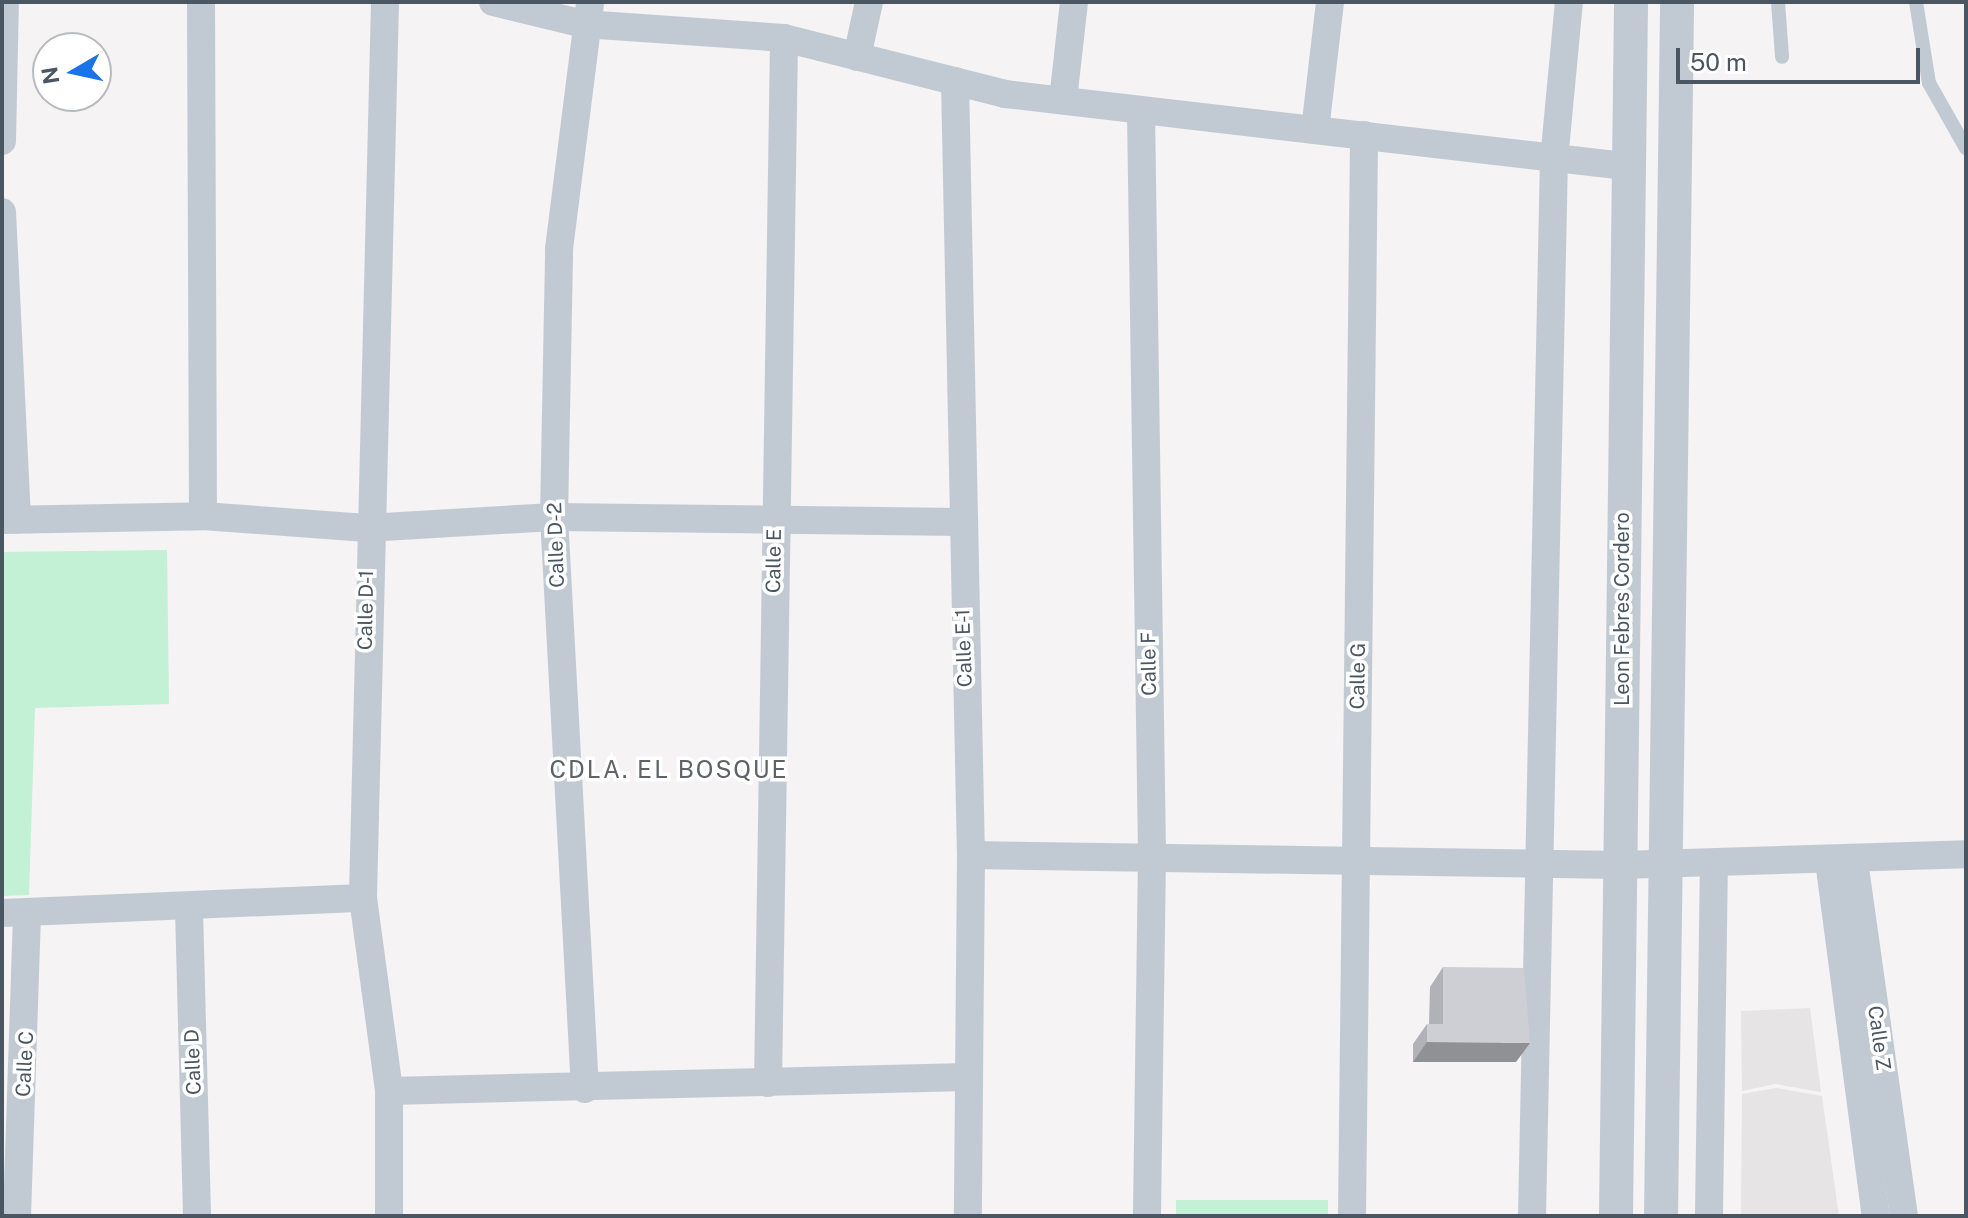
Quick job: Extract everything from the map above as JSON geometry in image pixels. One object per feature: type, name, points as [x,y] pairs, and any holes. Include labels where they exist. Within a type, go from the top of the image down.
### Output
[{"type":"street","points":[[2,141],[5,2]]},
{"type":"street","points":[[201,2],[203,516]]},
{"type":"street","name":"Calle D-1","points":[[385,2],[367,528],[363,898],[389,1091],[389,1216]]},
{"type":"street","points":[[493,2],[784,38],[955,81],[1141,112],[1624,166]]},
{"type":"street","points":[[857,57],[869,2]]},
{"type":"street","points":[[1063,100],[1074,2]]},
{"type":"street","points":[[1315,130],[1330,2]]},
{"type":"street","points":[[1532,1216],[1542,858],[1554,160],[1569,2]]},
{"type":"street","name":"Leon Febres Cordero","points":[[1616,1216],[1624,166],[1631,2]]},
{"type":"street","points":[[1661,1216],[1677,2]]},
{"type":"street","name":"Calle D-2","points":[[585,1089],[554,517],[559,249],[587,13]]},
{"type":"street","name":"Calle E","points":[[768,1083],[774,525],[784,38]]},
{"type":"street","name":"Calle E-1","points":[[955,81],[960,522],[971,855],[968,1216]]},
{"type":"street","name":"Calle F","points":[[1141,112],[1152,856],[1147,1216]]},
{"type":"street","name":"Calle G","points":[[1352,1216],[1364,135]]},
{"type":"street","points":[[2,212],[10,520],[203,516],[367,528],[554,517],[774,525],[960,522]]},
{"type":"street","points":[[971,855],[1542,858],[1621,865],[1842,861],[1966,854]]},
{"type":"street","name":"Calle Z","points":[[1842,861],[1876,1216]]},
{"type":"street","name":"Calle Z","points":[[1842,861],[1904,1216]]},
{"type":"street","points":[[1709,1216],[1714,863]]},
{"type":"street","points":[[15,913],[134,903],[189,909],[363,898]]},
{"type":"street","name":"Calle D","points":[[189,909],[197,1216]]},
{"type":"street","name":"Calle C","points":[[15,913],[17,1216]]},
{"type":"street","points":[[389,1091],[585,1089],[967,1077]]},
{"type":"lane","points":[[1778,2],[1782,57]]},
{"type":"lane","points":[[1916,2],[1929,83],[1966,148]]},
{"type":"shaded area","points":[[1810,1008],[1821,1092],[1775,1084],[1742,1091],[1741,1011]]},
{"type":"shaded area","points":[[1776,1088],[1822,1096],[1839,1216],[1741,1216],[1742,1094]]},
{"type":"green space","points":[[167,550],[169,704],[35,708],[29,895],[2,896],[2,552]]},
{"type":"green space","points":[[1176,1200],[1328,1200],[1328,1216],[1176,1216]]},
{"type":"building","points":[[1443,967],[1524,968],[1530,1043],[1427,1042],[1427,1024],[1443,1024]]},
{"type":"district","name":"CDLA. EL BOSQUE","points":[[669,770]]}]
